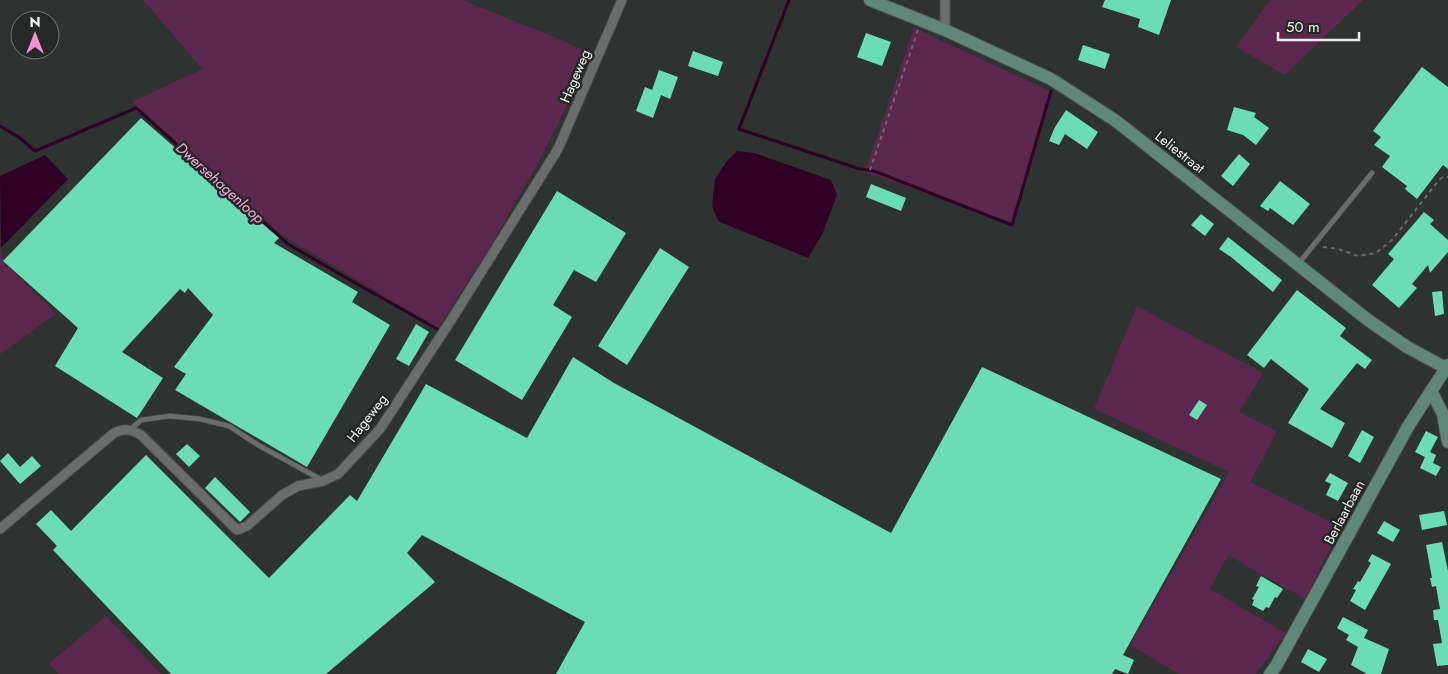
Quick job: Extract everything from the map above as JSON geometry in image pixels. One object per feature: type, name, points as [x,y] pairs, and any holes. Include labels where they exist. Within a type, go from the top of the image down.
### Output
[{"type":"street","name":"Hageweg","points":[[131,429],[141,435],[237,530],[247,526],[282,495],[298,486],[323,481],[338,474],[380,428],[455,314],[558,149],[622,0]]},
{"type":"street","name":"Leliestraat","points":[[870,0],[945,30],[1051,79],[1083,98],[1116,121],[1368,320],[1400,342],[1434,362],[1447,367]]},
{"type":"street","points":[[945,0],[945,30]]},
{"type":"street","name":"Berlaarbaan","points":[[1270,674],[1326,577],[1409,425],[1447,367]]},
{"type":"street","points":[[1431,391],[1443,414],[1448,442]]},
{"type":"street","points":[[0,529],[114,433],[123,429],[131,429]]},
{"type":"lane","points":[[1298,264],[1372,172]]},
{"type":"lane","points":[[131,429],[141,420],[170,416],[200,419],[229,426],[258,445],[323,481]]},
{"type":"path","points":[[870,170],[921,20]]},
{"type":"path","points":[[1313,245],[1338,249],[1358,256],[1376,253],[1392,240],[1439,180],[1443,177],[1448,177]]},
{"type":"shaded area","points":[[143,0],[462,0],[593,54],[535,169],[491,245],[438,328],[282,235],[132,102],[202,69]]},
{"type":"shaded area","points":[[1270,0],[1363,0],[1285,75],[1236,47]]},
{"type":"shaded area","points":[[914,28],[1050,91],[1012,223],[865,172]]},
{"type":"shaded area","points":[[737,151],[754,153],[831,180],[837,195],[822,235],[808,258],[718,221],[712,206],[715,179],[727,161]]},
{"type":"shaded area","points":[[45,155],[68,179],[1,248],[0,176]]},
{"type":"shaded area","points":[[0,247],[3,261],[56,314],[0,354]]},
{"type":"shaded area","points":[[1137,306],[1263,373],[1239,412],[1277,431],[1250,482],[1341,527],[1305,599],[1228,555],[1210,589],[1286,633],[1256,674],[1179,674],[1130,645],[1229,472],[1094,409]]},
{"type":"shaded area","points":[[106,616],[161,674],[58,674],[49,663]]},
{"type":"building","points":[[1105,0],[1171,0],[1159,35],[1138,27],[1140,19],[1102,7]]},
{"type":"building","points":[[866,33],[891,42],[882,66],[857,57]]},
{"type":"building","points":[[1083,45],[1110,54],[1105,69],[1078,60]]},
{"type":"building","points":[[693,51],[723,62],[718,76],[688,66]]},
{"type":"building","points":[[1422,67],[1448,87],[1448,169],[1443,165],[1417,199],[1405,189],[1407,186],[1382,167],[1390,156],[1374,145],[1381,137],[1373,131]]},
{"type":"building","points":[[659,70],[678,77],[670,99],[661,95],[653,118],[636,111],[645,87],[652,90]]},
{"type":"building","points":[[1234,107],[1256,113],[1254,117],[1269,128],[1256,145],[1243,135],[1227,130]]},
{"type":"building","points":[[1066,110],[1098,132],[1087,149],[1065,134],[1059,145],[1049,141]]},
{"type":"building","points":[[141,118],[279,238],[274,243],[358,292],[352,302],[390,325],[307,467],[175,390],[186,374],[174,367],[213,315],[188,288],[185,293],[180,289],[122,352],[163,378],[137,418],[55,366],[78,328],[3,261]]},
{"type":"building","points":[[1239,154],[1250,164],[1233,186],[1221,176]]},
{"type":"building","points":[[1280,181],[1310,204],[1293,225],[1270,208],[1268,211],[1260,206]]},
{"type":"building","points":[[871,184],[906,198],[901,211],[866,197]]},
{"type":"building","points":[[557,191],[626,233],[596,282],[574,270],[553,305],[572,317],[522,400],[455,360]]},
{"type":"building","points":[[1424,212],[1434,220],[1430,224],[1448,240],[1448,252],[1430,273],[1428,265],[1412,284],[1417,288],[1399,308],[1372,285],[1394,259],[1388,254]]},
{"type":"building","points":[[1201,214],[1214,224],[1205,236],[1191,225]]},
{"type":"building","points":[[1228,237],[1282,280],[1273,292],[1219,249]]},
{"type":"building","points":[[660,248],[689,267],[627,365],[598,346]]},
{"type":"building","points":[[1297,290],[1346,328],[1340,336],[1372,360],[1365,369],[1357,363],[1320,409],[1345,423],[1332,448],[1288,423],[1309,389],[1271,359],[1264,368],[1247,355]]},
{"type":"building","points":[[1442,291],[1444,314],[1435,316],[1432,292]]},
{"type":"building","points":[[416,324],[429,332],[409,366],[396,359]]},
{"type":"building","points":[[573,357],[614,383],[891,533],[982,367],[1221,479],[1123,655],[1134,660],[1128,674],[1115,669],[1112,674],[556,674],[585,622],[422,535],[407,553],[435,582],[326,674],[171,674],[53,550],[57,546],[36,524],[51,510],[71,531],[146,455],[269,578],[350,495],[357,501],[426,384],[527,438]]},
{"type":"building","points":[[1199,400],[1207,405],[1197,420],[1189,415]]},
{"type":"building","points":[[1362,430],[1374,437],[1360,463],[1348,456]]},
{"type":"building","points":[[1426,431],[1438,437],[1430,452],[1436,455],[1433,463],[1441,467],[1436,476],[1420,468],[1425,457],[1415,452]]},
{"type":"building","points":[[187,444],[200,456],[189,467],[176,454]]},
{"type":"building","points":[[8,453],[20,467],[32,456],[41,466],[20,484],[0,461]]},
{"type":"building","points":[[1330,473],[1348,483],[1338,501],[1326,495],[1331,484],[1325,481]]},
{"type":"building","points":[[215,477],[250,512],[240,522],[205,488]]},
{"type":"building","points":[[1444,511],[1447,525],[1422,530],[1419,515]]},
{"type":"building","points":[[1384,521],[1400,530],[1393,542],[1377,533]]},
{"type":"building","points":[[1442,542],[1448,571],[1448,665],[1437,666],[1433,644],[1442,643],[1438,620],[1434,620],[1433,610],[1440,609],[1436,586],[1432,587],[1430,578],[1432,578],[1426,545]]},
{"type":"building","points":[[1372,554],[1391,564],[1365,610],[1350,601],[1356,590],[1353,589],[1358,581],[1360,582],[1371,563],[1368,561]]},
{"type":"building","points":[[1261,576],[1283,589],[1277,598],[1275,597],[1269,608],[1266,607],[1263,611],[1252,605],[1254,600],[1252,599],[1259,587],[1256,586]]},
{"type":"building","points":[[1343,617],[1368,630],[1364,638],[1389,649],[1381,674],[1367,674],[1351,665],[1358,647],[1346,640],[1349,635],[1337,628]]},
{"type":"building","points":[[1308,649],[1327,659],[1319,672],[1301,662]]},
{"type":"waterway","points":[[789,0],[739,129],[860,169],[874,171],[1012,225],[1051,91]]},
{"type":"waterway","name":"Dwersehagenloop","points":[[0,126],[20,138],[35,151],[136,108],[288,244],[439,330]]}]
